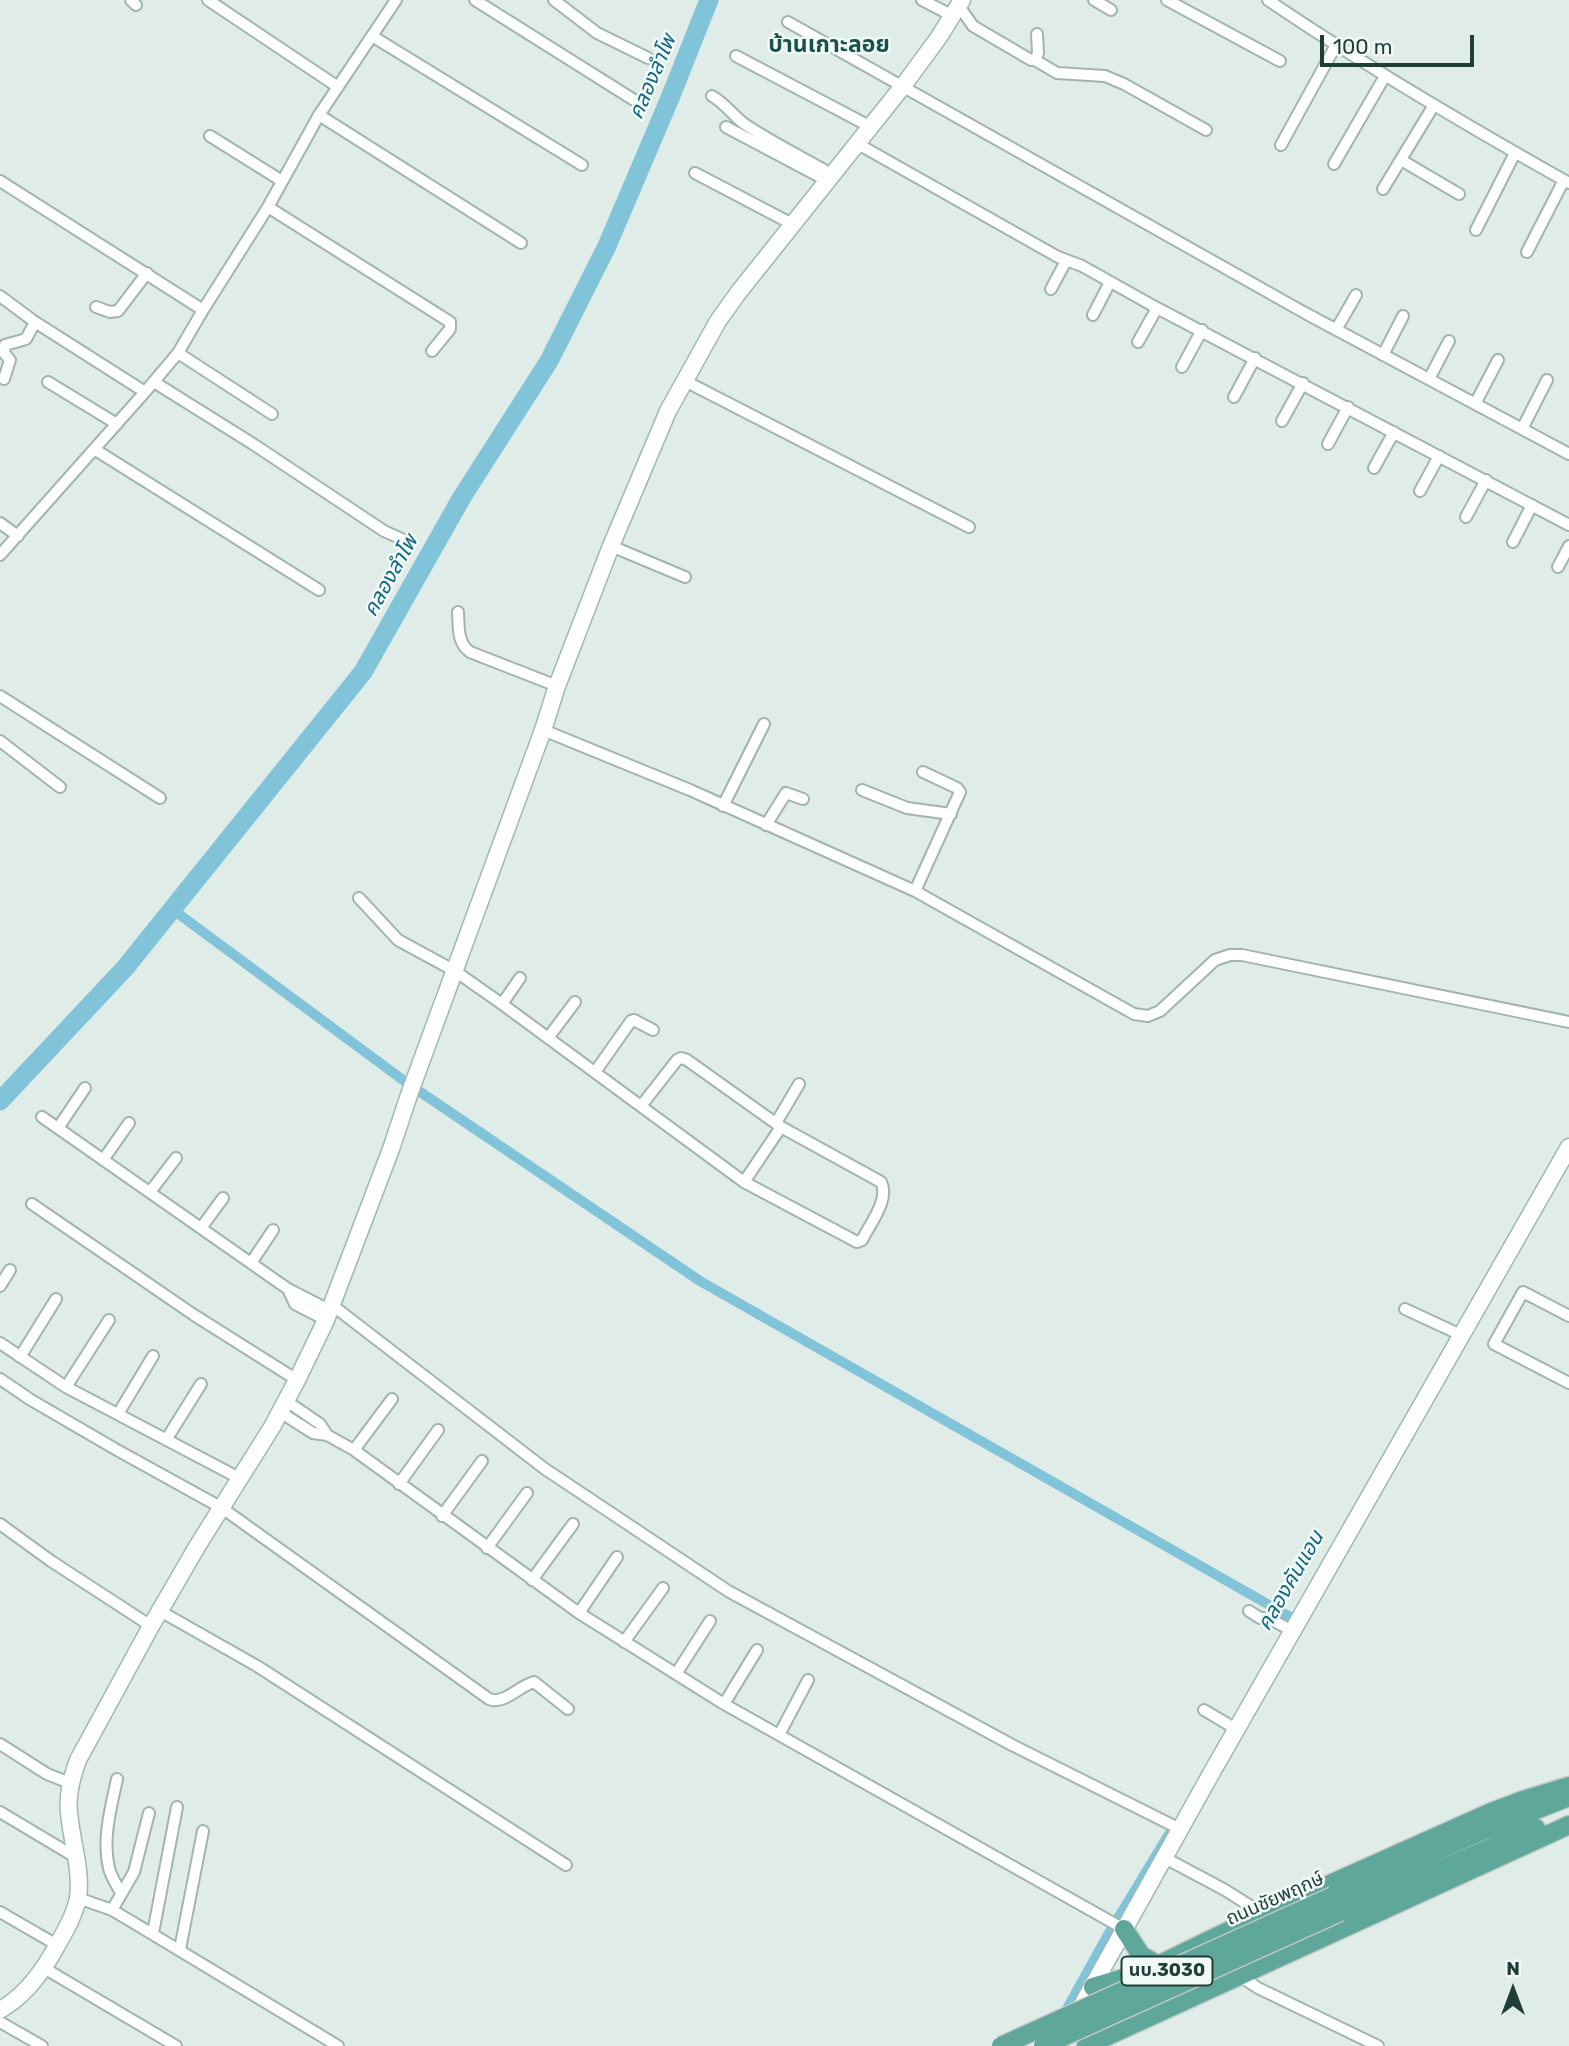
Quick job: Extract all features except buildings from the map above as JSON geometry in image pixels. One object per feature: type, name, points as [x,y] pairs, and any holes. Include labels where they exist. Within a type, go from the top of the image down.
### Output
[{"type":"main road","points":[[1093,1987],[1158,1965],[1263,1913],[1489,1813],[1569,1786]]},
{"type":"main road","name":"ถนนชัยพฤกษ์","points":[[1043,2046],[1482,1831],[1569,1797]]},
{"type":"main road","name":"ถนนชัยพฤกษ์","points":[[1001,2046],[1337,1904],[1569,1815]]},
{"type":"main road","points":[[1086,2046],[1569,1825]]},
{"type":"main road","points":[[1120,1926],[1141,1955],[1158,1965]]},
{"type":"main road","points":[[1131,1976],[1119,1989],[1117,1996],[1122,2008],[1128,2013],[1138,2015],[1159,2012]]},
{"type":"street","points":[[208,0],[338,86]]},
{"type":"street","points":[[0,555],[178,353],[320,115],[396,0]]},
{"type":"street","points":[[475,0],[634,100]]},
{"type":"street","points":[[554,0],[597,33],[648,58]]},
{"type":"street","points":[[922,0],[958,7],[973,26],[1057,73],[1105,76],[1206,130]]},
{"type":"street","points":[[1094,0],[1111,10]]},
{"type":"street","points":[[1167,0],[1280,61]]},
{"type":"street","points":[[1268,0],[1385,76],[1567,182],[1527,252]]},
{"type":"street","points":[[0,2010],[18,1998],[44,1968],[78,1898],[77,1858],[68,1811],[70,1783],[78,1760],[198,1545],[241,1479],[283,1406],[329,1312],[391,1149],[557,686],[611,546],[668,411],[718,321],[738,293],[903,86],[958,7]]},
{"type":"street","points":[[788,22],[1336,330],[1568,452]]},
{"type":"street","points":[[1034,60],[1038,53],[1037,34]]},
{"type":"street","points":[[372,36],[582,165]]},
{"type":"street","points":[[1281,145],[1336,45]]},
{"type":"street","points":[[736,56],[871,127]]},
{"type":"street","points":[[1334,164],[1385,76]]},
{"type":"street","points":[[712,96],[726,104],[745,124],[831,178]]},
{"type":"street","points":[[1383,189],[1434,105]]},
{"type":"street","points":[[320,115],[521,243]]},
{"type":"street","points":[[726,127],[831,178]]},
{"type":"street","points":[[210,136],[282,181]]},
{"type":"street","points":[[858,144],[1066,261],[1082,266],[1569,524]]},
{"type":"street","points":[[1476,230],[1515,153]]},
{"type":"street","points":[[1401,160],[1459,194]]},
{"type":"street","points":[[695,173],[794,225]]},
{"type":"street","points":[[0,181],[202,310]]},
{"type":"street","points":[[268,206],[450,321],[450,329],[432,351]]},
{"type":"street","points":[[1051,289],[1066,261]]},
{"type":"street","points":[[96,307],[110,312],[118,311],[147,273]]},
{"type":"street","points":[[1093,315],[1110,282]]},
{"type":"street","points":[[1336,330],[1356,295]]},
{"type":"street","points":[[0,296],[35,322],[145,392]]},
{"type":"street","points":[[1138,342],[1157,307]]},
{"type":"street","points":[[1383,355],[1403,316]]},
{"type":"street","points":[[4,379],[10,360],[4,352],[5,345],[26,339],[35,322]]},
{"type":"street","points":[[1182,367],[1202,330]]},
{"type":"street","points":[[1429,379],[1449,341]]},
{"type":"street","points":[[178,353],[272,414]]},
{"type":"street","points":[[1234,397],[1255,358]]},
{"type":"street","points":[[1475,404],[1498,360]]},
{"type":"street","points":[[1522,429],[1547,380]]},
{"type":"street","points":[[685,381],[969,527]]},
{"type":"street","points":[[154,382],[384,531],[406,541]]},
{"type":"street","points":[[48,383],[117,424]]},
{"type":"street","points":[[1283,421],[1303,383]]},
{"type":"street","points":[[1328,444],[1348,407]]},
{"type":"street","points":[[1374,468],[1394,432]]},
{"type":"street","points":[[94,449],[319,590]]},
{"type":"street","points":[[1420,491],[1439,456]]},
{"type":"street","points":[[1466,516],[1486,480]]},
{"type":"street","points":[[1513,542],[1532,505]]},
{"type":"street","points":[[0,523],[18,536]]},
{"type":"street","points":[[611,546],[685,577]]},
{"type":"street","points":[[1558,567],[1569,546]]},
{"type":"street","points":[[458,612],[460,641],[464,648],[557,686]]},
{"type":"street","points":[[0,696],[160,798]]},
{"type":"street","points":[[723,806],[764,724]]},
{"type":"street","points":[[543,730],[915,891],[1135,1014],[1148,1016],[1160,1011],[1215,960],[1242,955],[1569,1022]]},
{"type":"street","points":[[0,741],[60,787]]},
{"type":"street","points":[[915,891],[960,792],[923,772]]},
{"type":"street","points":[[862,790],[907,807],[951,814]]},
{"type":"street","points":[[766,825],[786,793],[803,799]]},
{"type":"street","points":[[359,898],[398,940],[455,971],[744,1182],[857,1242],[862,1240],[884,1197],[885,1189],[881,1182],[778,1125],[687,1060],[677,1060],[641,1106]]},
{"type":"street","points":[[502,1004],[520,978]]},
{"type":"street","points":[[548,1038],[575,1003]]},
{"type":"street","points":[[595,1072],[631,1021],[653,1030]]},
{"type":"street","points":[[744,1182],[799,1084]]},
{"type":"street","points":[[58,1128],[85,1088]]},
{"type":"street","points":[[41,1117],[288,1289],[295,1304],[329,1312],[545,1469],[728,1591],[1012,1745],[1180,1829]]},
{"type":"street","points":[[103,1160],[128,1123]]},
{"type":"street","points":[[1058,2046],[1093,1987],[1120,1926],[1165,1858],[1234,1728],[1569,1147]]},
{"type":"street","points":[[150,1192],[176,1158]]},
{"type":"street","points":[[201,1228],[222,1198]]},
{"type":"street","points":[[32,1204],[194,1315],[297,1380]]},
{"type":"street","points":[[251,1263],[273,1230]]},
{"type":"street","points":[[0,1286],[10,1270]]},
{"type":"street","points":[[1569,1316],[1522,1292],[1494,1344],[1569,1383]]},
{"type":"street","points":[[20,1357],[56,1299]]},
{"type":"street","points":[[1405,1308],[1459,1334]]},
{"type":"street","points":[[66,1387],[109,1320]]},
{"type":"street","points":[[0,1343],[66,1387],[241,1479]]},
{"type":"street","points":[[118,1414],[153,1356]]},
{"type":"street","points":[[0,1380],[117,1450],[222,1508],[489,1699],[500,1701],[534,1682],[568,1709]]},
{"type":"street","points":[[166,1440],[201,1384]]},
{"type":"street","points":[[354,1450],[392,1399]]},
{"type":"street","points":[[283,1406],[313,1433],[327,1435],[354,1450],[579,1614],[624,1642],[724,1704],[1120,1926]]},
{"type":"street","points":[[399,1484],[438,1430]]},
{"type":"street","points":[[442,1516],[482,1461]]},
{"type":"street","points":[[487,1548],[527,1493]]},
{"type":"street","points":[[0,1524],[51,1561],[152,1626]]},
{"type":"street","points":[[532,1580],[573,1524]]},
{"type":"street","points":[[579,1614],[617,1558]]},
{"type":"street","points":[[624,1642],[663,1588]]},
{"type":"street","points":[[160,1611],[266,1672],[566,1865]]},
{"type":"street","points":[[1249,1611],[1290,1630]]},
{"type":"street","points":[[676,1674],[709,1621]]},
{"type":"street","points":[[724,1704],[757,1650]]},
{"type":"street","points":[[779,1735],[808,1680]]},
{"type":"street","points":[[1209,1713],[1234,1728]]},
{"type":"street","points":[[0,1744],[47,1774],[70,1783]]},
{"type":"street","points":[[117,1779],[107,1848],[110,1873],[121,1894]]},
{"type":"street","points":[[153,1933],[177,1807]]},
{"type":"street","points":[[0,1812],[77,1858]]},
{"type":"street","points":[[112,1910],[134,1872],[149,1813]]},
{"type":"street","points":[[180,1949],[203,1831]]},
{"type":"street","points":[[1165,1858],[1263,1913]]},
{"type":"street","points":[[78,1898],[112,1910],[153,1933],[338,2046]]},
{"type":"street","points":[[0,1913],[57,1945]]},
{"type":"street","points":[[44,1968],[176,2046]]},
{"type":"street","points":[[1238,1975],[1258,1988],[1378,2046]]},
{"type":"street","points":[[0,2022],[42,2046]]},
{"type":"waterway","name":"คลองลำโพ","points":[[0,1101],[125,968],[363,672],[462,497],[549,361],[607,246],[709,0]]},
{"type":"waterway","points":[[172,909],[407,1083],[700,1281],[1292,1618]]},
{"type":"waterway","name":"คลองคันแอน","points":[[1063,2016],[1169,1834]]},
{"type":"district","name":"บ้านเกาะลอย","points":[[829,45]]}]
